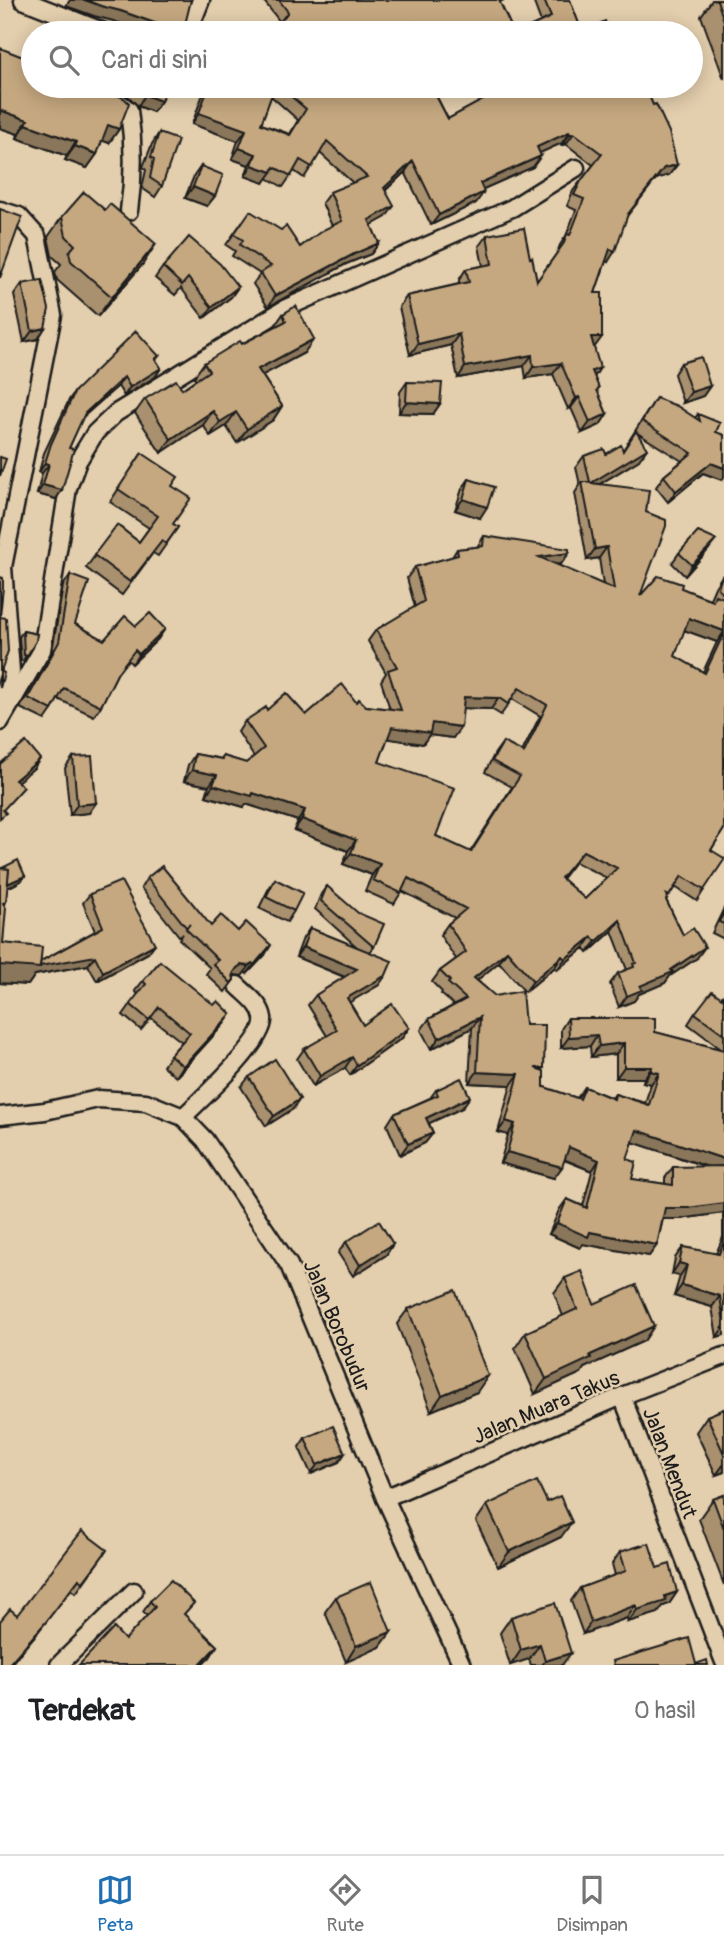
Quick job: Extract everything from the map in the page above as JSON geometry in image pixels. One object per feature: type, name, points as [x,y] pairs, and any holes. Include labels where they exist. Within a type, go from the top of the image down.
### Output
[{"type":"street","points":[[23,0],[76,21]]},
{"type":"street","points":[[193,21],[201,0]]},
{"type":"street","points":[[107,98],[129,110],[134,181],[129,211]]},
{"type":"street","points":[[0,722],[42,650],[68,488],[78,461],[95,433],[116,413],[286,308],[512,208],[576,168]]},
{"type":"street","points":[[0,210],[19,216],[37,236],[53,315],[3,567],[11,671],[0,705]]},
{"type":"street","points":[[183,1117],[258,1039],[264,1021],[260,1008],[237,985]]},
{"type":"street","name":"Jalan Borobudur","points":[[0,1116],[45,1111],[98,1099],[146,1102],[183,1117],[205,1140],[289,1265],[386,1498],[462,1665]]},
{"type":"street","name":"Jalan Muara Takus","points":[[386,1498],[622,1396],[724,1356]]},
{"type":"street","name":"Jalan Mendut","points":[[622,1396],[724,1662]]},
{"type":"street","points":[[59,1665],[134,1591]]},
{"type":"building","points":[[85,0],[191,0],[186,21],[149,21]]},
{"type":"building","points":[[279,0],[499,0],[509,21],[281,21],[288,12]]},
{"type":"building","points":[[544,0],[570,0],[578,21],[542,21],[551,17]]},
{"type":"building","points":[[717,0],[724,0],[724,21]]},
{"type":"building","points":[[0,48],[21,56],[21,98],[124,98],[129,103],[119,129],[108,125],[97,154],[75,146],[76,142],[26,124],[28,120],[0,110]]},
{"type":"building","points":[[205,98],[271,98],[261,124],[290,135],[306,109],[293,98],[437,98],[448,119],[486,98],[650,98],[653,105],[656,104],[669,132],[677,165],[664,168],[628,214],[615,251],[610,249],[595,293],[602,293],[602,337],[591,337],[600,368],[592,371],[607,414],[590,422],[561,363],[533,367],[532,355],[465,367],[459,334],[418,344],[407,296],[469,282],[466,269],[492,264],[487,235],[524,228],[537,281],[564,243],[567,234],[570,235],[584,199],[574,195],[581,181],[602,154],[574,133],[569,132],[537,147],[541,156],[480,183],[484,192],[439,215],[413,161],[384,188],[394,206],[369,220],[379,243],[275,296],[261,273],[271,266],[240,245],[243,240],[234,234],[250,211],[281,230],[286,226],[300,247],[323,230],[342,221],[330,192],[367,177],[327,141],[312,167],[300,160],[291,176],[274,167],[272,172],[252,165],[256,154],[239,148],[246,130],[199,113]]},
{"type":"building","points":[[159,133],[178,140],[162,186],[150,178],[154,159],[151,157]]},
{"type":"building","points":[[201,166],[223,175],[215,196],[193,187]]},
{"type":"building","points":[[84,192],[105,210],[110,204],[156,244],[112,297],[71,261],[69,252],[75,245],[66,236],[62,217]]},
{"type":"building","points":[[0,209],[22,217],[0,278]]},
{"type":"building","points":[[189,237],[220,264],[238,287],[212,307],[188,278],[182,285],[163,267]]},
{"type":"building","points":[[42,280],[49,309],[45,328],[32,331],[22,284]]},
{"type":"building","points":[[296,306],[314,339],[258,369],[282,406],[247,429],[236,412],[220,422],[213,411],[171,439],[145,399],[176,380],[182,389],[209,371],[204,363],[240,341],[242,344],[286,321],[283,314]]},
{"type":"building","points":[[136,331],[159,356],[155,359],[161,368],[130,387],[124,377],[85,413],[69,448],[74,449],[62,490],[43,485],[49,464],[45,463],[51,444],[75,391]]},
{"type":"building","points":[[701,357],[710,386],[691,392],[681,363]]},
{"type":"building","points":[[407,382],[442,383],[440,404],[406,402]]},
{"type":"building","points":[[656,398],[677,406],[700,421],[698,414],[720,423],[716,432],[724,435],[724,468],[711,463],[676,491],[664,476],[692,453],[642,421]]},
{"type":"building","points":[[636,431],[647,449],[591,483],[649,490],[646,512],[666,520],[640,596],[658,576],[682,584],[681,588],[713,601],[715,595],[724,598],[724,631],[689,618],[675,656],[705,673],[724,633],[724,829],[711,850],[724,860],[704,890],[682,876],[666,900],[683,935],[693,928],[705,947],[671,970],[673,972],[640,986],[642,990],[627,996],[618,973],[634,967],[633,964],[636,963],[620,920],[596,942],[592,937],[565,959],[562,956],[533,981],[507,951],[474,978],[495,996],[522,991],[525,1025],[545,1025],[544,1068],[535,1068],[544,1071],[544,1087],[580,1099],[585,1087],[614,1099],[615,1094],[649,1105],[659,1073],[651,1071],[652,1067],[624,1067],[624,1043],[599,1046],[597,1035],[569,1037],[568,1018],[655,1018],[655,1032],[724,1050],[724,1159],[637,1130],[627,1159],[636,1162],[632,1179],[673,1185],[673,1167],[724,1166],[724,1203],[665,1208],[657,1245],[590,1232],[588,1237],[557,1223],[567,1199],[587,1208],[599,1160],[569,1147],[562,1167],[507,1152],[515,1124],[506,1121],[519,1074],[477,1072],[480,1017],[439,1038],[429,1019],[466,999],[448,983],[450,981],[440,971],[466,952],[448,924],[466,909],[408,878],[401,893],[373,880],[380,864],[351,853],[356,840],[302,819],[305,810],[253,793],[252,796],[213,785],[217,775],[192,770],[195,754],[222,759],[223,756],[246,763],[264,748],[245,721],[266,707],[267,710],[286,693],[306,715],[342,684],[356,702],[359,699],[366,706],[401,710],[388,670],[397,667],[376,630],[424,601],[415,567],[458,555],[457,549],[483,546],[484,536],[569,549],[569,553],[539,557],[614,589],[607,547],[595,549],[582,482],[590,482],[584,456],[604,449],[606,454],[621,445],[623,451]],"holes":[[[519,688],[547,705],[524,753],[503,742],[492,761],[520,776],[471,852],[436,836],[455,788],[379,762],[392,727],[430,733],[432,723],[461,727],[464,697],[499,698],[508,704]],[[583,851],[617,868],[585,899],[561,878]]]},
{"type":"building","points":[[142,453],[178,477],[172,486],[191,498],[173,524],[178,527],[166,544],[162,541],[130,582],[94,555],[117,525],[139,542],[158,516],[118,489]]},
{"type":"building","points":[[0,457],[6,459],[0,476]]},
{"type":"building","points":[[469,479],[494,487],[487,507],[463,499]]},
{"type":"building","points":[[698,532],[716,540],[692,565],[679,553]]},
{"type":"building","points":[[70,575],[89,582],[75,624],[104,640],[125,616],[136,626],[150,613],[165,629],[139,654],[135,650],[118,672],[101,706],[64,688],[52,710],[28,698],[59,642]]},
{"type":"building","points":[[722,576],[724,577],[724,594],[718,588]]},
{"type":"building","points":[[0,577],[3,578],[3,587],[0,617]]},
{"type":"building","points":[[0,617],[6,618],[8,651],[1,671],[4,673],[0,688]]},
{"type":"building","points":[[23,631],[37,634],[27,656],[24,655]]},
{"type":"building","points":[[26,742],[40,759],[15,780],[24,787],[3,810],[6,813],[0,818],[0,764]]},
{"type":"building","points":[[92,756],[96,803],[77,805],[73,757]]},
{"type":"building","points":[[18,860],[25,876],[7,884],[9,869],[2,868]]},
{"type":"building","points":[[162,866],[211,926],[221,915],[238,931],[246,922],[271,945],[254,965],[252,963],[237,968],[231,983],[213,964],[218,960],[186,929],[190,924],[186,927],[147,878]]},
{"type":"building","points":[[0,868],[9,869],[6,902],[3,903],[6,908],[3,943],[42,947],[40,968],[0,965]]},
{"type":"building","points":[[275,879],[303,893],[294,911],[266,897]]},
{"type":"building","points":[[121,881],[155,944],[103,972],[95,956],[40,966],[41,961],[103,927],[90,894]]},
{"type":"building","points":[[327,886],[358,913],[384,924],[374,947],[321,901]]},
{"type":"building","points":[[310,928],[392,961],[386,975],[347,998],[363,1025],[392,1004],[409,1028],[357,1065],[352,1057],[320,1076],[304,1049],[337,1030],[316,995],[357,969],[303,947]]},
{"type":"building","points":[[160,961],[214,1005],[218,1001],[231,1014],[183,1066],[170,1055],[190,1033],[159,1007],[149,1020],[130,1004],[146,984],[143,981]]},
{"type":"building","points":[[712,991],[722,998],[724,995],[724,1034],[695,1013]]},
{"type":"building","points":[[275,1059],[300,1099],[274,1116],[249,1077]]},
{"type":"building","points":[[461,1078],[470,1097],[426,1118],[433,1133],[408,1144],[394,1114],[438,1095],[436,1090]]},
{"type":"building","points":[[379,1221],[393,1244],[360,1265],[346,1242]]},
{"type":"building","points":[[724,1241],[724,1324],[720,1296],[682,1285],[687,1265],[679,1263],[683,1247],[719,1254]]},
{"type":"building","points":[[582,1271],[594,1304],[636,1285],[654,1326],[590,1355],[591,1358],[546,1379],[525,1333],[577,1309],[565,1278]]},
{"type":"building","points":[[455,1290],[488,1376],[442,1395],[408,1309]]},
{"type":"building","points":[[724,1409],[724,1454],[707,1416]]},
{"type":"building","points":[[333,1426],[345,1453],[317,1465],[305,1438]]},
{"type":"building","points":[[537,1481],[547,1502],[560,1496],[572,1522],[509,1552],[487,1505]]},
{"type":"building","points":[[724,1495],[724,1529],[713,1499]]},
{"type":"building","points":[[82,1531],[107,1550],[83,1582],[79,1579],[8,1665],[0,1665],[0,1621],[10,1609],[17,1615]]},
{"type":"building","points":[[649,1543],[657,1568],[670,1564],[677,1592],[665,1596],[666,1601],[637,1610],[636,1605],[591,1622],[580,1588],[626,1571],[620,1552]]},
{"type":"building","points":[[171,1580],[194,1603],[184,1614],[217,1646],[199,1665],[79,1665],[114,1628],[125,1640],[155,1607],[150,1601]]},
{"type":"building","points":[[371,1582],[391,1632],[356,1646],[336,1597]]},
{"type":"building","points":[[555,1603],[571,1653],[545,1661],[540,1644],[521,1650],[511,1617]]},
{"type":"building","points":[[689,1638],[696,1664],[707,1660],[708,1665],[614,1665],[613,1661]]}]
